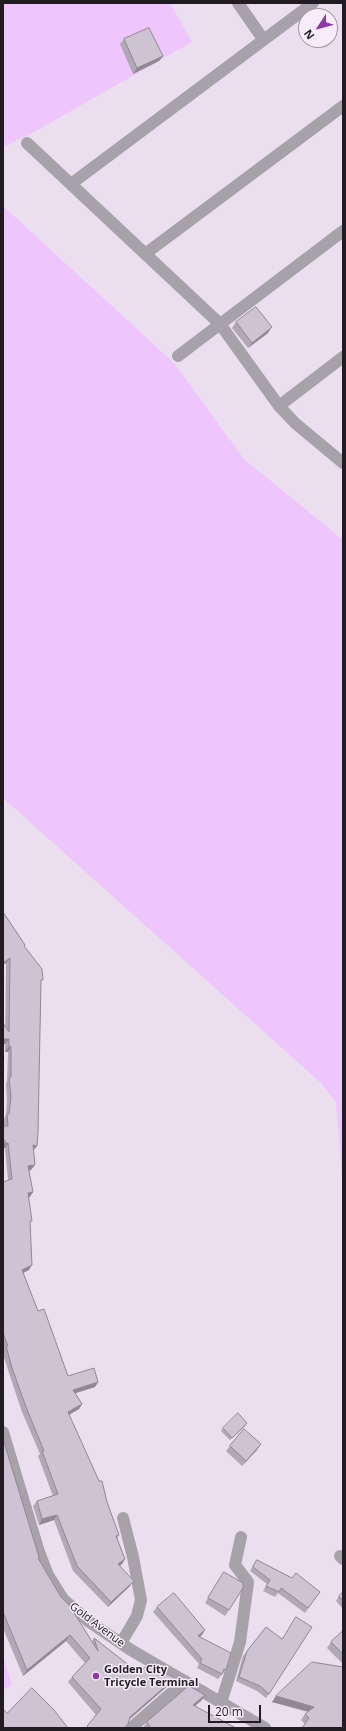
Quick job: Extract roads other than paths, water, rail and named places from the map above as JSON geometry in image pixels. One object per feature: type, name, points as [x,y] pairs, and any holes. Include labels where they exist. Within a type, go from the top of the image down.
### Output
[{"type":"street","points":[[238,3],[262,39]]},
{"type":"street","points":[[71,184],[262,39],[313,3]]},
{"type":"street","points":[[145,254],[343,106]]},
{"type":"street","points":[[27,143],[220,324],[279,406],[294,423],[343,463]]},
{"type":"street","points":[[178,356],[343,231]]},
{"type":"street","points":[[279,406],[343,357]]},
{"type":"street","name":"Gold Avenue","points":[[3,1432],[39,1552],[48,1575],[63,1599],[88,1621],[121,1643],[265,1728]]},
{"type":"street","points":[[121,1643],[137,1616],[141,1600],[133,1557],[122,1518]]},
{"type":"street","points":[[221,1703],[240,1642],[247,1596],[248,1582],[235,1565],[241,1537]]},
{"type":"street","points":[[131,1728],[184,1681]]},
{"type":"place","name":"Golden City Tricycle Terminal","points":[[96,1676]]}]
